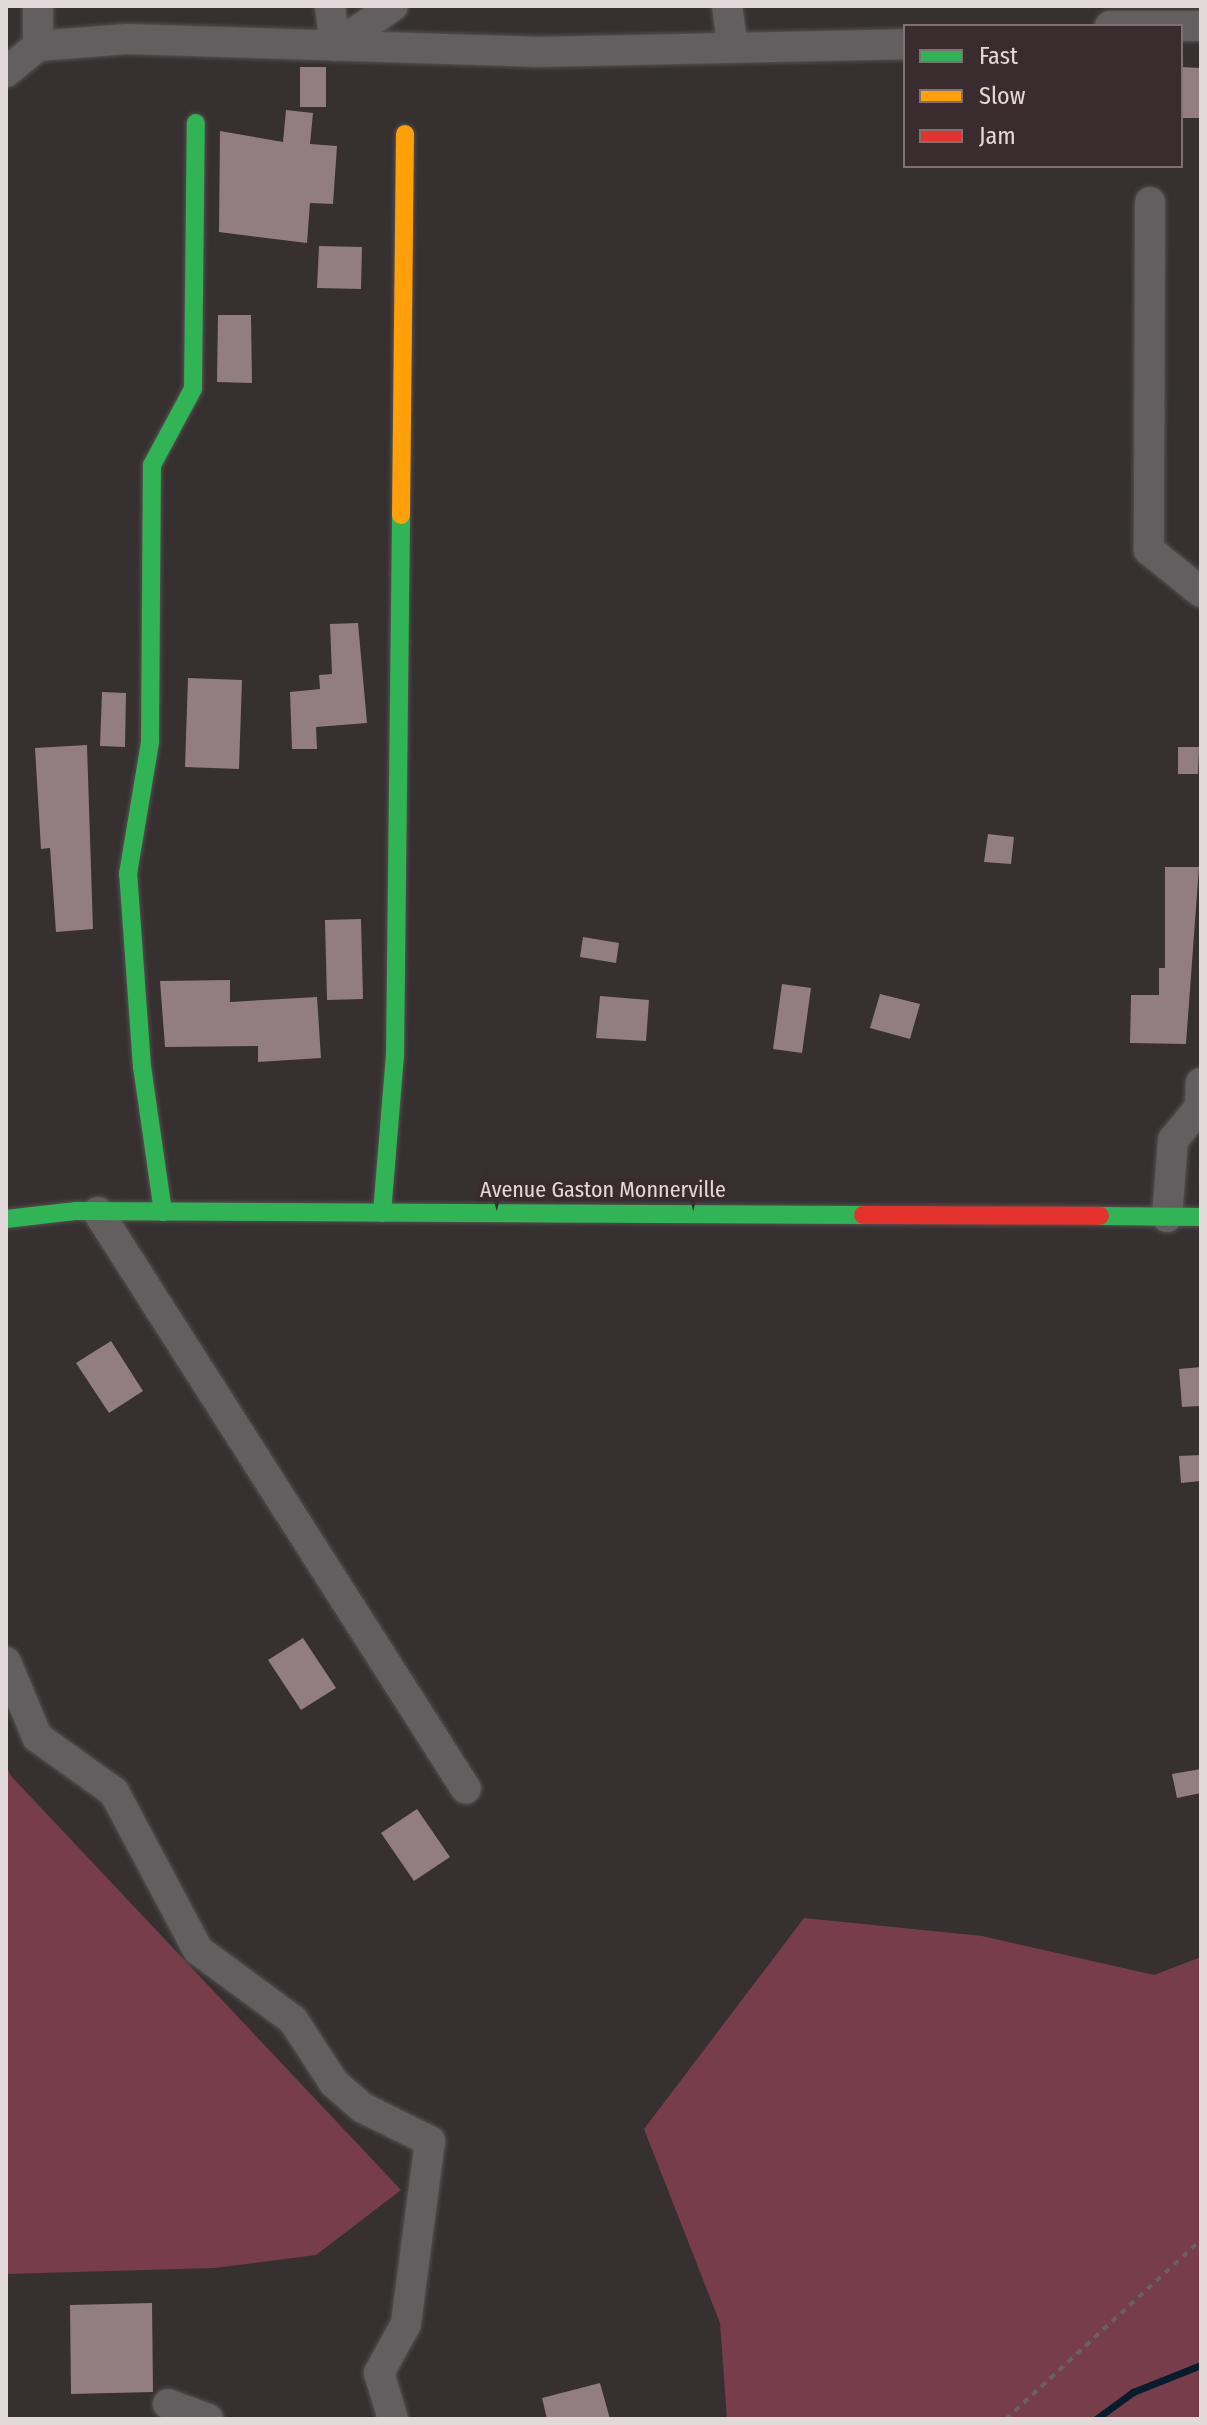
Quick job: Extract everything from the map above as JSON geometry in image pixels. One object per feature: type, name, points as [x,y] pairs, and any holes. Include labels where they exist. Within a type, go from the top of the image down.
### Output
[{"type":"street","points":[[38,6],[38,46]]},
{"type":"street","points":[[330,6],[335,46]]},
{"type":"street","points":[[335,46],[393,6]]},
{"type":"street","points":[[727,6],[733,48]]},
{"type":"street","points":[[6,72],[38,46],[127,39],[335,46],[733,48],[903,44]]},
{"type":"street","points":[[163,1212],[142,1067],[128,874],[150,742],[152,465],[193,389],[196,123]]},
{"type":"street","points":[[382,1213],[395,1056],[405,134]]},
{"type":"street","points":[[1150,202],[1149,550],[1201,592]]},
{"type":"street","points":[[1167,1217],[1173,1140],[1200,1107],[1201,1083]]},
{"type":"street","points":[[98,1212],[466,1789]]},
{"type":"street","name":"Avenue Gaston Monnerville","points":[[6,1219],[98,1212],[1201,1217]]},
{"type":"street","points":[[6,1662],[37,1737],[114,1792],[198,1950],[293,2020],[334,2083],[363,2108],[430,2141],[406,2324],[379,2373],[393,2419]]},
{"type":"street","points":[[168,2404],[208,2419]]},
{"type":"path","points":[[1006,2419],[1201,2240]]},
{"type":"shaded area","points":[[6,1766],[11,1776],[401,2190],[316,2255],[214,2268],[6,2274]]},
{"type":"shaded area","points":[[804,1918],[982,1936],[1154,1975],[1201,1957],[1201,2419],[727,2419],[720,2323],[644,2129]]},
{"type":"building","points":[[300,67],[326,67],[326,107],[300,107]]},
{"type":"building","points":[[1183,67],[1201,68],[1201,118],[1183,118]]},
{"type":"building","points":[[286,110],[313,113],[310,144],[337,146],[333,204],[310,203],[307,243],[219,232],[220,131],[283,142]]},
{"type":"building","points":[[319,246],[362,247],[361,289],[317,288]]},
{"type":"building","points":[[218,315],[251,315],[252,383],[217,382]]},
{"type":"building","points":[[358,623],[367,723],[316,727],[317,749],[292,749],[290,692],[320,689],[319,675],[332,674],[330,624]]},
{"type":"building","points":[[188,678],[242,680],[239,769],[185,767]]},
{"type":"building","points":[[102,692],[126,693],[125,747],[100,746]]},
{"type":"building","points":[[87,745],[93,929],[56,932],[50,848],[41,849],[35,748]]},
{"type":"building","points":[[1178,747],[1199,747],[1198,774],[1178,774]]},
{"type":"building","points":[[988,834],[1014,837],[1011,864],[984,862]]},
{"type":"building","points":[[1165,867],[1199,867],[1186,1044],[1130,1043],[1131,995],[1159,995],[1159,968],[1165,968]]},
{"type":"building","points":[[361,919],[363,999],[327,1000],[325,920]]},
{"type":"building","points":[[583,937],[619,943],[616,963],[580,957]]},
{"type":"building","points":[[230,980],[230,1002],[317,997],[321,1058],[258,1062],[258,1046],[165,1047],[160,981]]},
{"type":"building","points":[[782,984],[811,988],[802,1053],[773,1049]]},
{"type":"building","points":[[880,994],[920,1004],[910,1039],[870,1028]]},
{"type":"building","points":[[600,996],[649,1000],[646,1041],[596,1038]]},
{"type":"building","points":[[111,1341],[143,1391],[109,1413],[76,1363]]},
{"type":"building","points":[[1201,1367],[1201,1406],[1182,1407],[1179,1369]]},
{"type":"building","points":[[1201,1455],[1201,1481],[1181,1483],[1179,1456]]},
{"type":"building","points":[[303,1638],[336,1688],[301,1710],[268,1660]]},
{"type":"building","points":[[1201,1769],[1201,1793],[1177,1798],[1172,1774]]},
{"type":"building","points":[[417,1809],[450,1857],[414,1881],[381,1833]]},
{"type":"building","points":[[152,2303],[153,2392],[71,2394],[70,2305]]},
{"type":"building","points":[[600,2383],[610,2419],[547,2419],[542,2398]]},
{"type":"waterway","points":[[1096,2419],[1133,2392],[1201,2365]]},
{"type":"traffic: fast","points":[[163,1212],[142,1067],[128,874],[150,742],[152,465],[193,389],[196,123]]},
{"type":"traffic: fast","points":[[382,1213],[395,1056],[401,515]]},
{"type":"traffic: fast","points":[[6,1219],[75,1211],[863,1215]]},
{"type":"traffic: fast","points":[[1100,1216],[1201,1217]]},
{"type":"traffic: slow","points":[[401,515],[405,134]]},
{"type":"traffic: jam","points":[[863,1215],[1100,1216]]}]
